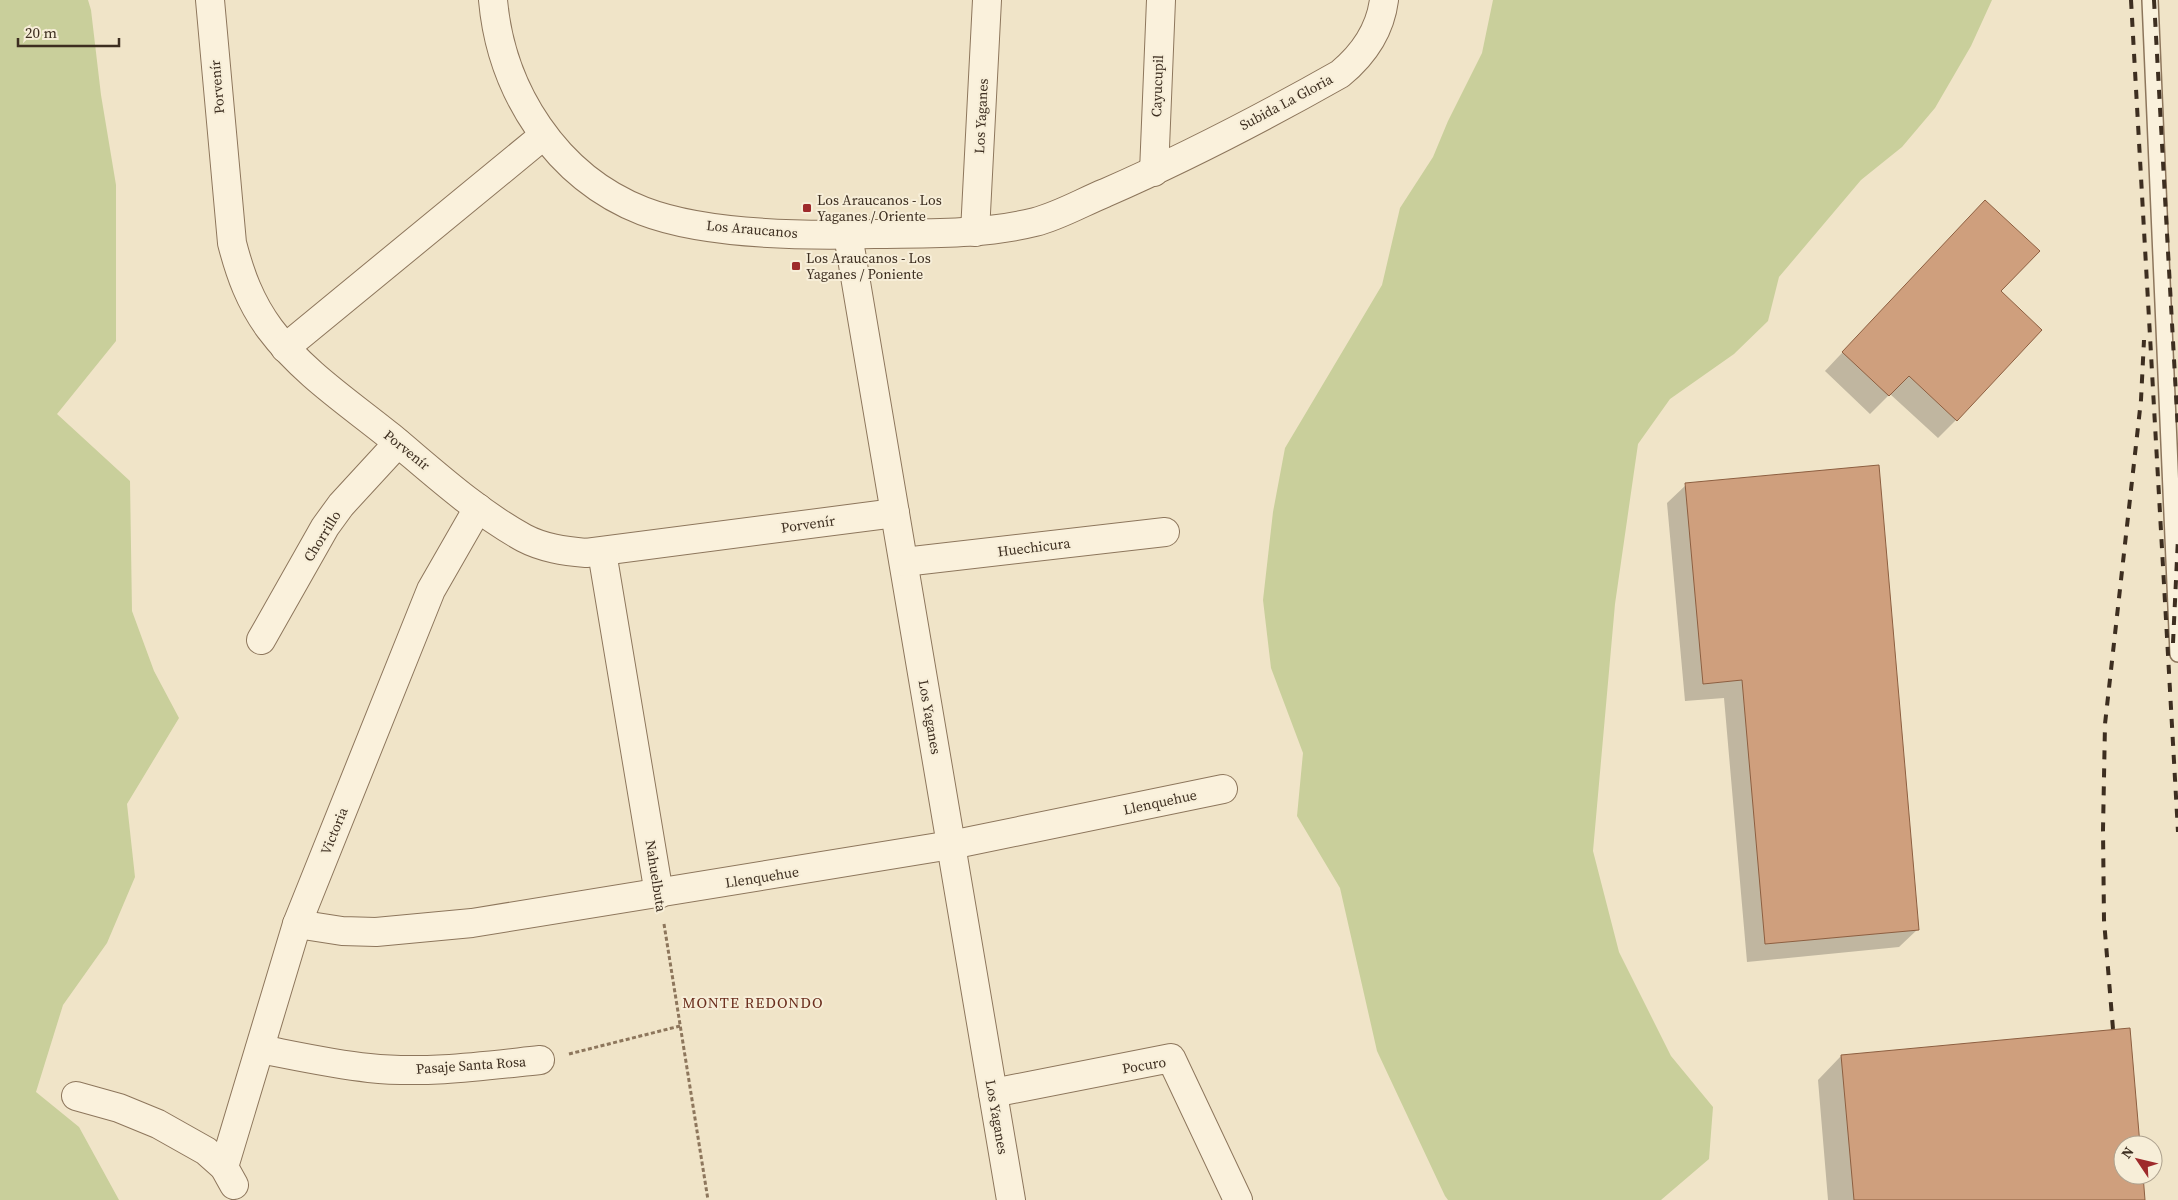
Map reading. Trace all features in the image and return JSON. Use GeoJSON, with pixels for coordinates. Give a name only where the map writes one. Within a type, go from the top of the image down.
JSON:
{"type":"FeatureCollection","features":[{"type":"Feature","properties":{"kind":"street","name":"Porvenír"},"geometry":{"type":"LineString","coordinates":[[210,0],[232,243],[241,277],[255,306],[285,348],[300,363],[478,508],[524,538],[537,544],[568,552],[602,552],[895,512]]}},
{"type":"Feature","properties":{"kind":"street","name":"Los Araucanos"},"geometry":{"type":"LineString","coordinates":[[493,0],[501,50],[527,111],[543,136],[584,178],[613,197],[644,212],[724,228],[848,235],[975,232],[1038,221],[1154,172]]}},
{"type":"Feature","properties":{"kind":"street","name":"Los Yaganes"},"geometry":{"type":"LineString","coordinates":[[975,232],[987,0]]}},
{"type":"Feature","properties":{"kind":"street","name":"Cayucupil"},"geometry":{"type":"LineString","coordinates":[[1154,172],[1161,0]]}},
{"type":"Feature","properties":{"kind":"street","name":"Subida La Gloria"},"geometry":{"type":"LineString","coordinates":[[1154,172],[1340,74],[1355,61],[1368,45],[1377,26],[1384,0]]}},
{"type":"Feature","properties":{"kind":"street"},"geometry":{"type":"LineString","coordinates":[[285,348],[543,136]]}},
{"type":"Feature","properties":{"kind":"street","name":"Los Yaganes"},"geometry":{"type":"LineString","coordinates":[[848,235],[1011,1200]]}},
{"type":"Feature","properties":{"kind":"street","name":"Chorrillo"},"geometry":{"type":"LineString","coordinates":[[261,640],[325,527],[341,505],[398,443]]}},
{"type":"Feature","properties":{"kind":"street","name":"Victoria"},"geometry":{"type":"LineString","coordinates":[[76,1096],[119,1108],[158,1124],[206,1151],[229,1176],[260,1049],[297,924],[431,590],[478,508]]}},
{"type":"Feature","properties":{"kind":"street","name":"Huechicura"},"geometry":{"type":"LineString","coordinates":[[904,562],[1165,532]]}},
{"type":"Feature","properties":{"kind":"street","name":"Nahuelbuta"},"geometry":{"type":"LineString","coordinates":[[602,552],[659,894]]}},
{"type":"Feature","properties":{"kind":"street","name":"Llenquehue"},"geometry":{"type":"LineString","coordinates":[[297,924],[342,931],[376,932],[472,923],[951,845],[1223,789]]}},
{"type":"Feature","properties":{"kind":"street","name":"Pasaje Santa Rosa"},"geometry":{"type":"LineString","coordinates":[[260,1049],[360,1067],[402,1070],[455,1069],[540,1060]]}},
{"type":"Feature","properties":{"kind":"street","name":"Pocuro"},"geometry":{"type":"LineString","coordinates":[[993,1093],[1171,1058],[1238,1200]]}},
{"type":"Feature","properties":{"kind":"lane"},"geometry":{"type":"LineString","coordinates":[[2150,0],[2178,654]]}},
{"type":"Feature","properties":{"kind":"path","name":"Nahuelbuta"},"geometry":{"type":"LineString","coordinates":[[659,894],[708,1200]]}},
{"type":"Feature","properties":{"kind":"path","name":"Pasaje Santa Rosa"},"geometry":{"type":"LineString","coordinates":[[540,1060],[680,1026]]}},
{"type":"Feature","properties":{"kind":"green space"},"geometry":{"type":"Polygon","coordinates":[[[0,0],[88,0],[91,10],[101,95],[116,185],[116,341],[57,414],[130,481],[132,611],[154,671],[179,718],[127,804],[135,877],[107,943],[63,1005],[36,1092],[79,1127],[119,1200],[0,1200],[0,0]]]}},
{"type":"Feature","properties":{"kind":"green space"},"geometry":{"type":"Polygon","coordinates":[[[1493,0],[1992,0],[1971,46],[1935,108],[1902,147],[1861,180],[1779,277],[1768,321],[1734,354],[1670,399],[1638,444],[1615,604],[1593,851],[1619,952],[1671,1056],[1713,1107],[1709,1159],[1661,1200],[1448,1200],[1445,1196],[1377,1051],[1340,888],[1297,816],[1303,753],[1271,668],[1263,600],[1273,512],[1285,448],[1382,285],[1400,208],[1433,157],[1448,121],[1482,53],[1493,0]]]}},
{"type":"Feature","properties":{"kind":"building"},"geometry":{"type":"Polygon","coordinates":[[[1985,200],[2040,251],[2001,291],[2042,330],[1957,421],[1909,376],[1889,396],[1842,352],[1985,200]]]}},
{"type":"Feature","properties":{"kind":"building"},"geometry":{"type":"Polygon","coordinates":[[[1879,465],[1919,930],[1765,944],[1742,680],[1703,684],[1685,483],[1879,465]]]}},
{"type":"Feature","properties":{"kind":"building"},"geometry":{"type":"Polygon","coordinates":[[[2130,1028],[2139,1135],[2113,1135],[2113,1185],[2144,1185],[2145,1200],[1854,1200],[1841,1055],[2130,1028]]]}},
{"type":"Feature","properties":{"kind":"railway"},"geometry":{"type":"LineString","coordinates":[[2131,0],[2178,832]]}},
{"type":"Feature","properties":{"kind":"railway"},"geometry":{"type":"LineString","coordinates":[[2154,0],[2178,431]]}},
{"type":"Feature","properties":{"kind":"railway"},"geometry":{"type":"LineString","coordinates":[[2113,1029],[2104,920],[2105,724],[2141,400],[2144,340]]}},
{"type":"Feature","properties":{"kind":"railway"},"geometry":{"type":"LineString","coordinates":[[2173,643],[2178,538]]}},
{"type":"Feature","properties":{"kind":"place","name":"Los Araucanos - Los Yaganes / Oriente"},"geometry":{"type":"Point","coordinates":[807,208]}},
{"type":"Feature","properties":{"kind":"place","name":"Los Araucanos - Los Yaganes / Poniente"},"geometry":{"type":"Point","coordinates":[796,266]}},
{"type":"Feature","properties":{"kind":"district","name":"MONTE REDONDO"},"geometry":{"type":"Point","coordinates":[753,1003]}}]}
